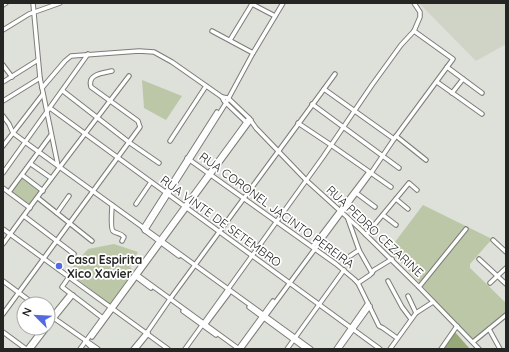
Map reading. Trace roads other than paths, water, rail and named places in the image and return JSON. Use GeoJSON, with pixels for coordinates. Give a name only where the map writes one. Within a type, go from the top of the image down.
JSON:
{"type":"FeatureCollection","features":[{"type":"Feature","properties":{"kind":"street"},"geometry":{"type":"LineString","coordinates":[[32,3],[40,78],[46,113],[59,166]]}},
{"type":"Feature","properties":{"kind":"street"},"geometry":{"type":"LineString","coordinates":[[3,30],[34,13],[60,3]]}},
{"type":"Feature","properties":{"kind":"street"},"geometry":{"type":"LineString","coordinates":[[144,229],[226,101],[284,3]]}},
{"type":"Feature","properties":{"kind":"street"},"geometry":{"type":"LineString","coordinates":[[185,349],[229,290],[401,45],[414,31],[420,17],[420,12],[414,3]]}},
{"type":"Feature","properties":{"kind":"street"},"geometry":{"type":"LineString","coordinates":[[230,40],[252,4],[275,16]]}},
{"type":"Feature","properties":{"kind":"street"},"geometry":{"type":"LineString","coordinates":[[212,31],[254,53]]}},
{"type":"Feature","properties":{"kind":"street"},"geometry":{"type":"LineString","coordinates":[[136,275],[238,349],[264,316],[453,59],[414,31]]}},
{"type":"Feature","properties":{"kind":"street"},"geometry":{"type":"LineString","coordinates":[[42,88],[68,58],[88,54],[139,51],[154,52],[172,62],[222,96],[226,101]]}},
{"type":"Feature","properties":{"kind":"street"},"geometry":{"type":"LineString","coordinates":[[3,173],[88,54]]}},
{"type":"Feature","properties":{"kind":"street"},"geometry":{"type":"LineString","coordinates":[[3,82],[38,60]]}},
{"type":"Feature","properties":{"kind":"street"},"geometry":{"type":"LineString","coordinates":[[3,65],[12,76]]}},
{"type":"Feature","properties":{"kind":"street"},"geometry":{"type":"LineString","coordinates":[[447,67],[482,93]]}},
{"type":"Feature","properties":{"kind":"street"},"geometry":{"type":"LineString","coordinates":[[3,314],[69,223],[139,131],[140,124],[138,121],[91,87],[90,84],[92,79],[96,75],[112,71]]}},
{"type":"Feature","properties":{"kind":"street"},"geometry":{"type":"LineString","coordinates":[[136,349],[219,232],[335,74]]}},
{"type":"Feature","properties":{"kind":"street"},"geometry":{"type":"LineString","coordinates":[[3,244],[38,198],[59,166],[129,76]]}},
{"type":"Feature","properties":{"kind":"street"},"geometry":{"type":"LineString","coordinates":[[3,101],[40,78]]}},
{"type":"Feature","properties":{"kind":"street"},"geometry":{"type":"LineString","coordinates":[[452,93],[463,79]]}},
{"type":"Feature","properties":{"kind":"street"},"geometry":{"type":"LineString","coordinates":[[437,82],[482,114]]}},
{"type":"Feature","properties":{"kind":"street"},"geometry":{"type":"LineString","coordinates":[[170,142],[206,86]]}},
{"type":"Feature","properties":{"kind":"street"},"geometry":{"type":"LineString","coordinates":[[324,89],[426,160]]}},
{"type":"Feature","properties":{"kind":"street"},"geometry":{"type":"LineString","coordinates":[[63,91],[159,163]]}},
{"type":"Feature","properties":{"kind":"street"},"geometry":{"type":"LineString","coordinates":[[3,146],[43,94]]}},
{"type":"Feature","properties":{"kind":"street","name":"RUA PEDRO CEZARINE"},"geometry":{"type":"LineString","coordinates":[[226,101],[256,128],[306,180],[392,259],[480,349]]}},
{"type":"Feature","properties":{"kind":"street"},"geometry":{"type":"LineString","coordinates":[[312,104],[399,168]]}},
{"type":"Feature","properties":{"kind":"street","name":"RUA VINTE DE SETEMBRO"},"geometry":{"type":"LineString","coordinates":[[50,108],[380,349]]}},
{"type":"Feature","properties":{"kind":"street"},"geometry":{"type":"LineString","coordinates":[[4,117],[13,132],[25,142],[308,349]]}},
{"type":"Feature","properties":{"kind":"street"},"geometry":{"type":"LineString","coordinates":[[3,123],[4,117]]}},
{"type":"Feature","properties":{"kind":"street"},"geometry":{"type":"LineString","coordinates":[[82,349],[248,121]]}},
{"type":"Feature","properties":{"kind":"street"},"geometry":{"type":"LineString","coordinates":[[298,123],[391,187]]}},
{"type":"Feature","properties":{"kind":"street"},"geometry":{"type":"LineString","coordinates":[[9,192],[51,135]]}},
{"type":"Feature","properties":{"kind":"street","name":"RUA CORONEL JACINTO PEREIRA"},"geometry":{"type":"LineString","coordinates":[[189,159],[344,270],[358,283],[379,326],[397,338]]}},
{"type":"Feature","properties":{"kind":"street"},"geometry":{"type":"LineString","coordinates":[[30,164],[51,178]]}},
{"type":"Feature","properties":{"kind":"street"},"geometry":{"type":"LineString","coordinates":[[22,175],[43,191]]}},
{"type":"Feature","properties":{"kind":"street"},"geometry":{"type":"LineString","coordinates":[[136,204],[151,182]]}},
{"type":"Feature","properties":{"kind":"street"},"geometry":{"type":"LineString","coordinates":[[366,235],[409,183],[417,190]]}},
{"type":"Feature","properties":{"kind":"street"},"geometry":{"type":"LineString","coordinates":[[3,188],[30,208]]}},
{"type":"Feature","properties":{"kind":"street"},"geometry":{"type":"LineString","coordinates":[[355,192],[375,207]]}},
{"type":"Feature","properties":{"kind":"street"},"geometry":{"type":"LineString","coordinates":[[57,213],[69,196]]}},
{"type":"Feature","properties":{"kind":"street"},"geometry":{"type":"LineString","coordinates":[[38,198],[92,241]]}},
{"type":"Feature","properties":{"kind":"street"},"geometry":{"type":"LineString","coordinates":[[396,199],[408,209]]}},
{"type":"Feature","properties":{"kind":"street"},"geometry":{"type":"LineString","coordinates":[[112,205],[112,228],[114,232],[124,236],[122,241]]}},
{"type":"Feature","properties":{"kind":"street"},"geometry":{"type":"LineString","coordinates":[[383,215],[396,224]]}},
{"type":"Feature","properties":{"kind":"street"},"geometry":{"type":"LineString","coordinates":[[24,216],[74,254]]}},
{"type":"Feature","properties":{"kind":"street"},"geometry":{"type":"LineString","coordinates":[[348,218],[359,250],[372,273]]}},
{"type":"Feature","properties":{"kind":"street"},"geometry":{"type":"LineString","coordinates":[[3,229],[168,349]]}},
{"type":"Feature","properties":{"kind":"street"},"geometry":{"type":"LineString","coordinates":[[420,287],[466,229]]}},
{"type":"Feature","properties":{"kind":"street"},"geometry":{"type":"LineString","coordinates":[[493,240],[506,252]]}},
{"type":"Feature","properties":{"kind":"street"},"geometry":{"type":"LineString","coordinates":[[350,256],[359,250]]}},
{"type":"Feature","properties":{"kind":"street"},"geometry":{"type":"LineString","coordinates":[[358,283],[374,270],[392,259]]}},
{"type":"Feature","properties":{"kind":"street"},"geometry":{"type":"LineString","coordinates":[[479,259],[506,284]]}},
{"type":"Feature","properties":{"kind":"street"},"geometry":{"type":"LineString","coordinates":[[490,283],[506,268]]}},
{"type":"Feature","properties":{"kind":"street"},"geometry":{"type":"LineString","coordinates":[[288,349],[344,270]]}},
{"type":"Feature","properties":{"kind":"street"},"geometry":{"type":"LineString","coordinates":[[69,277],[62,287],[104,319]]}},
{"type":"Feature","properties":{"kind":"street"},"geometry":{"type":"LineString","coordinates":[[3,281],[23,296]]}},
{"type":"Feature","properties":{"kind":"street"},"geometry":{"type":"LineString","coordinates":[[388,281],[402,307],[411,319]]}},
{"type":"Feature","properties":{"kind":"street"},"geometry":{"type":"LineString","coordinates":[[56,312],[72,294]]}},
{"type":"Feature","properties":{"kind":"street"},"geometry":{"type":"LineString","coordinates":[[408,296],[416,313]]}},
{"type":"Feature","properties":{"kind":"street"},"geometry":{"type":"LineString","coordinates":[[390,349],[416,313],[433,302]]}},
{"type":"Feature","properties":{"kind":"street"},"geometry":{"type":"LineString","coordinates":[[339,349],[369,305]]}},
{"type":"Feature","properties":{"kind":"street"},"geometry":{"type":"LineString","coordinates":[[473,342],[506,315]]}},
{"type":"Feature","properties":{"kind":"street"},"geometry":{"type":"LineString","coordinates":[[56,321],[98,349]]}},
{"type":"Feature","properties":{"kind":"street"},"geometry":{"type":"LineString","coordinates":[[441,349],[458,326]]}},
{"type":"Feature","properties":{"kind":"street"},"geometry":{"type":"LineString","coordinates":[[336,349],[352,329]]}},
{"type":"Feature","properties":{"kind":"street"},"geometry":{"type":"LineString","coordinates":[[489,329],[500,349]]}},
{"type":"Feature","properties":{"kind":"street"},"geometry":{"type":"LineString","coordinates":[[3,333],[22,349]]}},
{"type":"Feature","properties":{"kind":"street"},"geometry":{"type":"LineString","coordinates":[[133,349],[147,333]]}},
{"type":"Feature","properties":{"kind":"street"},"geometry":{"type":"LineString","coordinates":[[8,337],[27,349],[39,336]]}},
{"type":"Feature","properties":{"kind":"street"},"geometry":{"type":"LineString","coordinates":[[31,349],[35,341]]}},
{"type":"Feature","properties":{"kind":"street"},"geometry":{"type":"LineString","coordinates":[[86,342],[93,349]]}},
{"type":"Feature","properties":{"kind":"place","name":"Casa Espirita Xico Xavier"},"geometry":{"type":"Point","coordinates":[59,266]}}]}
